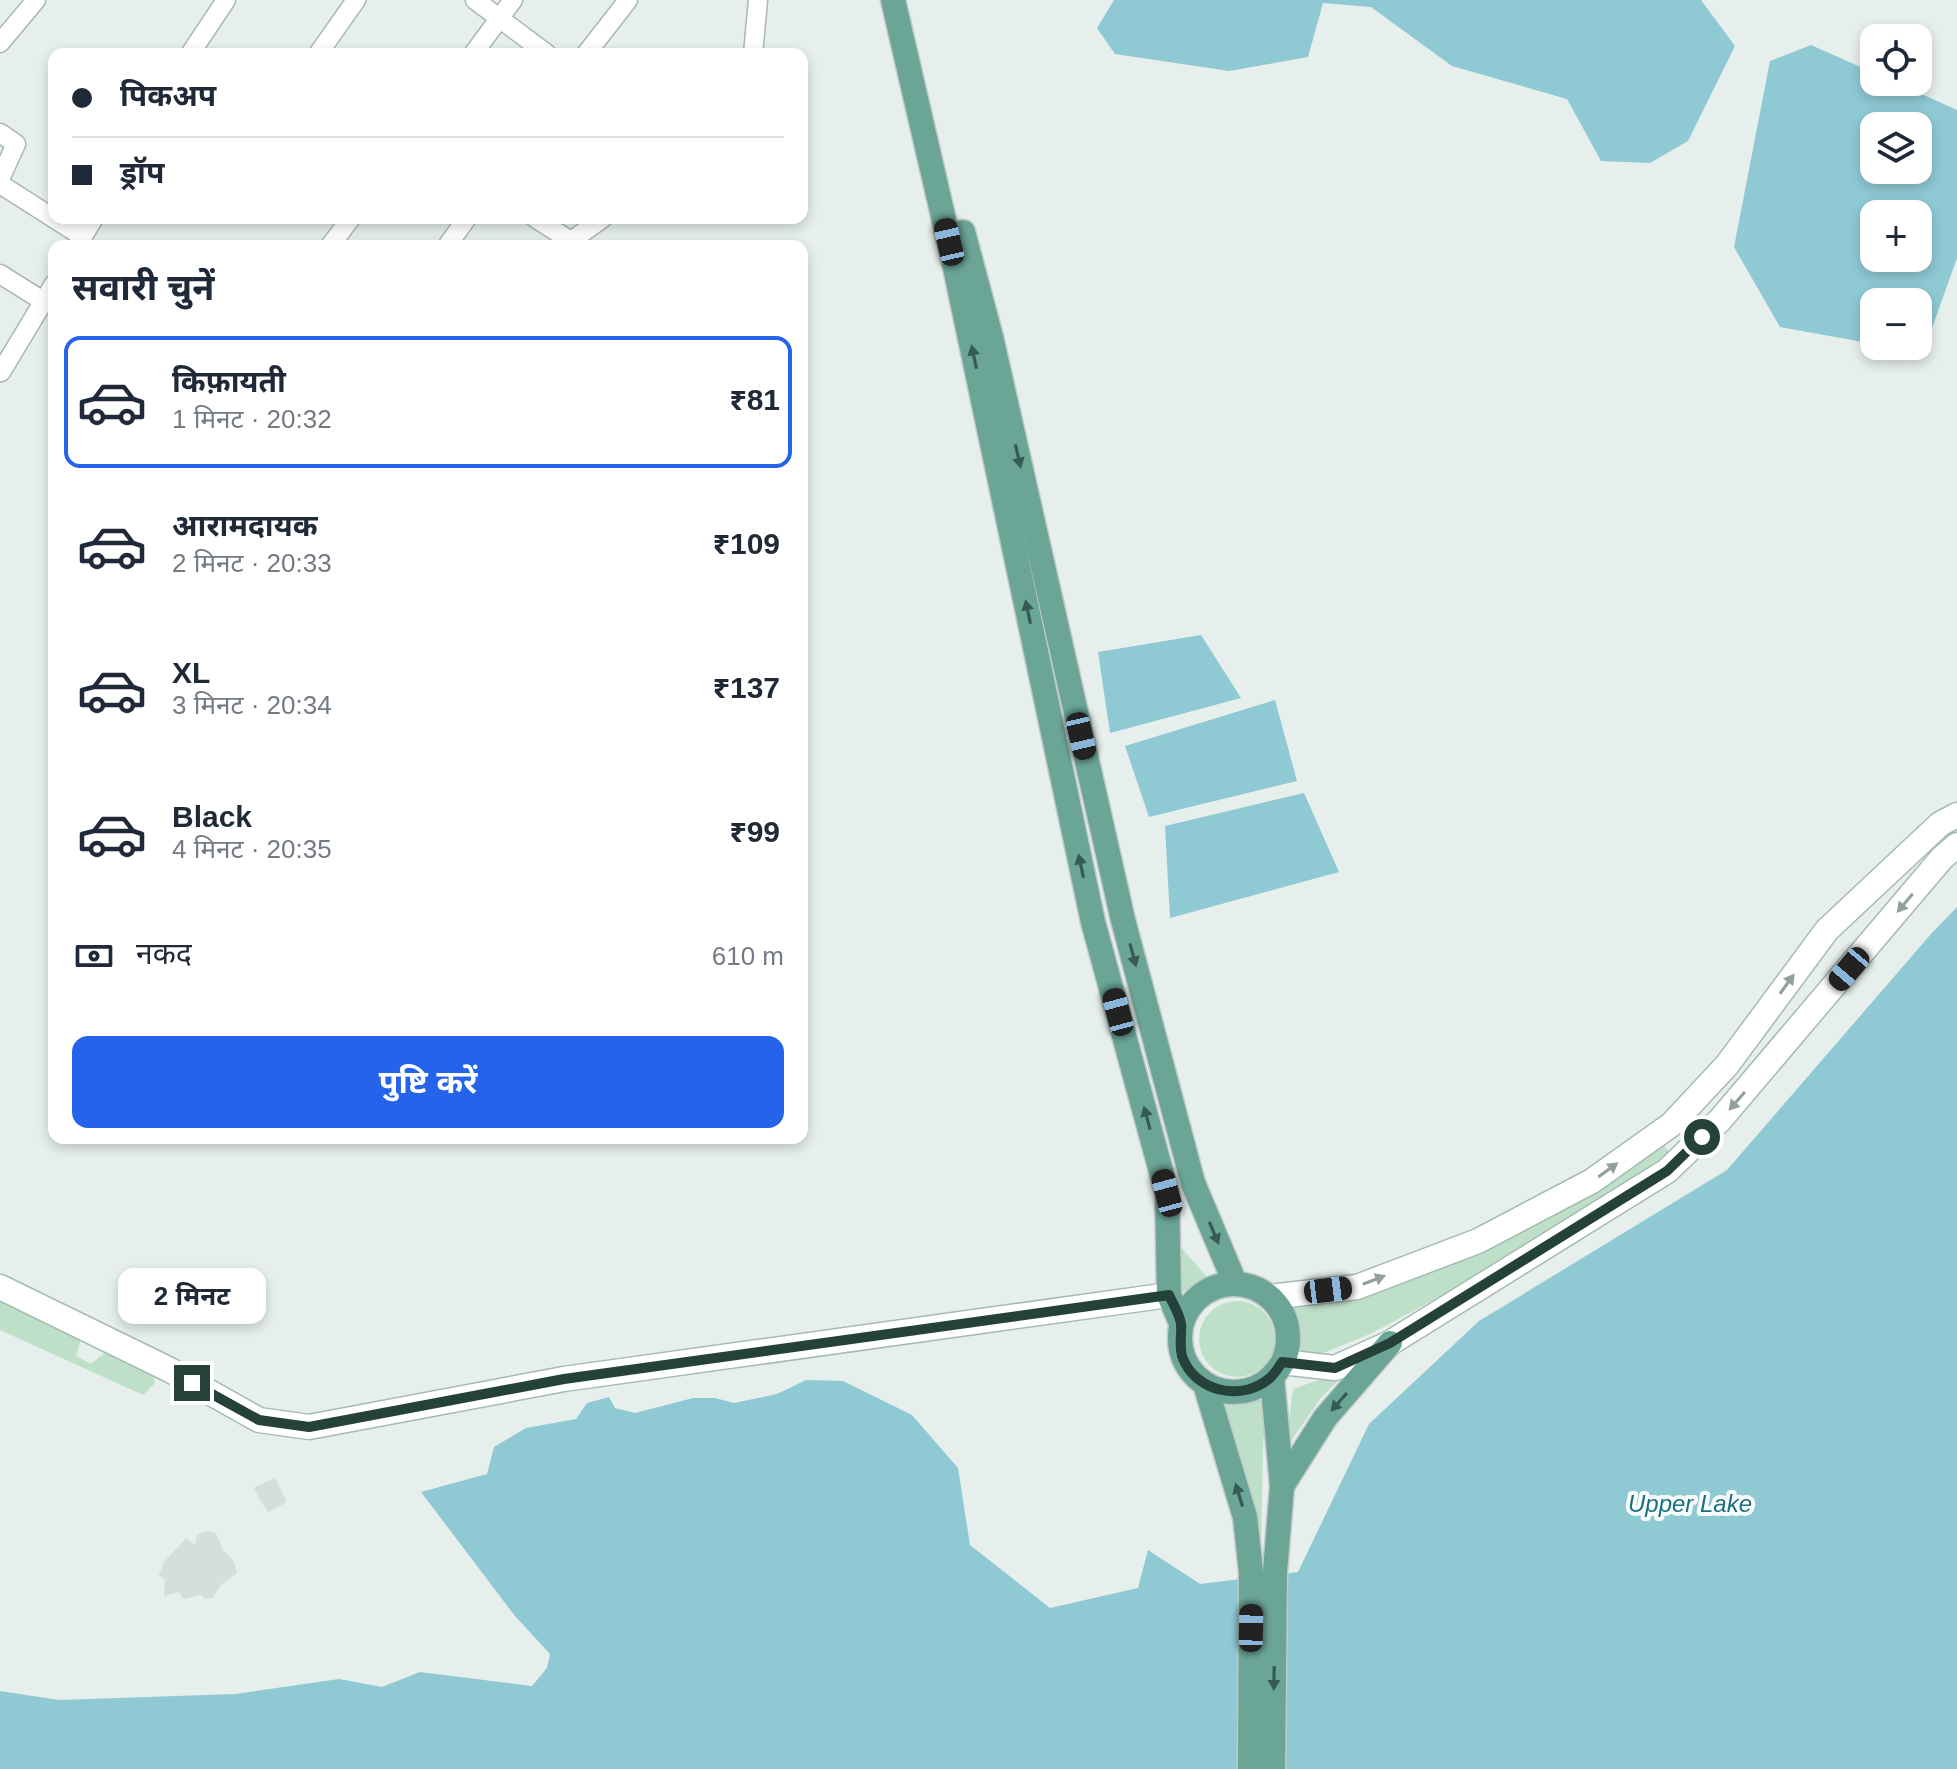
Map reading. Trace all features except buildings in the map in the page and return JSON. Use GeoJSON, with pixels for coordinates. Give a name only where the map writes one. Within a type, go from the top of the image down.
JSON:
{"type":"FeatureCollection","features":[{"type":"Feature","properties":{"kind":"main road"},"geometry":{"type":"LineString","coordinates":[[893,0],[960,288],[1093,922],[1167,1193],[1169,1295],[1181,1323]]}},
{"type":"Feature","properties":{"kind":"main road"},"geometry":{"type":"LineString","coordinates":[[907,0],[921,77],[991,337],[1123,920],[1193,1183],[1235,1283]]}},
{"type":"Feature","properties":{"kind":"main road"},"geometry":{"type":"LineString","coordinates":[[1269,1297],[1357,1287],[1478,1241],[1592,1181],[1672,1124],[1727,1065],[1827,930],[1940,824],[1957,815]]}},
{"type":"Feature","properties":{"kind":"main road"},"geometry":{"type":"LineString","coordinates":[[1277,1369],[1335,1368],[1390,1343],[1667,1171],[1720,1120],[1942,858],[1957,845]]}},
{"type":"Feature","properties":{"kind":"main road"},"geometry":{"type":"LineString","coordinates":[[1235,1283],[1253,1287],[1269,1297],[1281,1310],[1287,1327],[1288,1345],[1277,1369],[1257,1387],[1240,1392],[1222,1391],[1205,1384],[1192,1373],[1183,1358],[1179,1340],[1181,1323],[1189,1307],[1202,1294],[1217,1286],[1235,1283]]}},
{"type":"Feature","properties":{"kind":"main road"},"geometry":{"type":"LineString","coordinates":[[0,1287],[170,1370],[259,1420],[309,1427],[609,1372],[1169,1295]]}},
{"type":"Feature","properties":{"kind":"main road"},"geometry":{"type":"LineString","coordinates":[[1282,1486],[1325,1418],[1390,1343]]}},
{"type":"Feature","properties":{"kind":"main road"},"geometry":{"type":"LineString","coordinates":[[1250,1769],[1263,1572],[1282,1486],[1277,1369]]}},
{"type":"Feature","properties":{"kind":"main road"},"geometry":{"type":"LineString","coordinates":[[1205,1384],[1263,1572],[1273,1769]]}},
{"type":"Feature","properties":{"kind":"street"},"geometry":{"type":"LineString","coordinates":[[0,43],[36,0]]}},
{"type":"Feature","properties":{"kind":"street"},"geometry":{"type":"LineString","coordinates":[[194,48],[226,0]]}},
{"type":"Feature","properties":{"kind":"street"},"geometry":{"type":"LineString","coordinates":[[322,48],[356,0]]}},
{"type":"Feature","properties":{"kind":"street"},"geometry":{"type":"LineString","coordinates":[[475,0],[539,48]]}},
{"type":"Feature","properties":{"kind":"street"},"geometry":{"type":"LineString","coordinates":[[478,48],[513,0]]}},
{"type":"Feature","properties":{"kind":"street"},"geometry":{"type":"LineString","coordinates":[[591,48],[628,0]]}},
{"type":"Feature","properties":{"kind":"street"},"geometry":{"type":"LineString","coordinates":[[754,48],[758,0]]}},
{"type":"Feature","properties":{"kind":"street"},"geometry":{"type":"LineString","coordinates":[[0,133],[16,144],[0,182],[48,218]]}},
{"type":"Feature","properties":{"kind":"street"},"geometry":{"type":"LineString","coordinates":[[56,224],[77,240]]}},
{"type":"Feature","properties":{"kind":"street"},"geometry":{"type":"LineString","coordinates":[[542,224],[562,240]]}},
{"type":"Feature","properties":{"kind":"street"},"geometry":{"type":"LineString","coordinates":[[570,240],[594,224]]}},
{"type":"Feature","properties":{"kind":"street"},"geometry":{"type":"LineString","coordinates":[[0,274],[43,301]]}},
{"type":"Feature","properties":{"kind":"street"},"geometry":{"type":"LineString","coordinates":[[1,372],[48,293]]}},
{"type":"Feature","properties":{"kind":"shaded area"},"geometry":{"type":"Polygon","coordinates":[[[275,1478],[287,1502],[268,1512],[253,1488],[275,1478]]]}},
{"type":"Feature","properties":{"kind":"shaded area"},"geometry":{"type":"Polygon","coordinates":[[[206,1531],[216,1533],[223,1550],[234,1561],[237,1573],[221,1585],[213,1598],[205,1599],[201,1595],[184,1599],[179,1592],[164,1596],[165,1580],[158,1574],[163,1563],[186,1538],[195,1545],[197,1535],[206,1531]]]}},
{"type":"Feature","properties":{"kind":"green space"},"geometry":{"type":"Polygon","coordinates":[[[1661,1142],[1670,1153],[1469,1281],[1370,1334],[1296,1364],[1294,1308],[1368,1297],[1487,1250],[1661,1142]]]}},
{"type":"Feature","properties":{"kind":"green space"},"geometry":{"type":"Polygon","coordinates":[[[1177,1243],[1209,1279],[1195,1290],[1178,1292],[1177,1243]]]}},
{"type":"Feature","properties":{"kind":"green space"},"geometry":{"type":"Polygon","coordinates":[[[0,1295],[83,1332],[76,1356],[91,1364],[113,1346],[151,1368],[155,1383],[143,1395],[0,1330],[0,1295]]]}},
{"type":"Feature","properties":{"kind":"green space"},"geometry":{"type":"Polygon","coordinates":[[[1237,1301],[1251,1304],[1264,1312],[1272,1325],[1275,1339],[1272,1353],[1264,1366],[1251,1374],[1237,1377],[1223,1374],[1210,1366],[1202,1353],[1199,1339],[1202,1325],[1210,1312],[1223,1304],[1237,1301]]]}},
{"type":"Feature","properties":{"kind":"green space"},"geometry":{"type":"Polygon","coordinates":[[[1349,1369],[1321,1398],[1288,1445],[1293,1389],[1349,1369]]]}},
{"type":"Feature","properties":{"kind":"green space"},"geometry":{"type":"Polygon","coordinates":[[[1267,1397],[1261,1555],[1221,1403],[1235,1404],[1267,1397]]]}},
{"type":"Feature","properties":{"kind":"water"},"geometry":{"type":"Polygon","coordinates":[[[1114,0],[1701,0],[1735,46],[1688,141],[1650,163],[1601,161],[1567,99],[1452,66],[1371,7],[1323,3],[1308,57],[1229,71],[1115,54],[1097,28],[1114,0]]]}},
{"type":"Feature","properties":{"kind":"water"},"geometry":{"type":"Polygon","coordinates":[[[1811,45],[1860,67],[1860,96],[1926,96],[1957,110],[1957,258],[1932,328],[1932,288],[1860,288],[1860,341],[1780,327],[1734,247],[1770,61],[1811,45]]]}},
{"type":"Feature","properties":{"kind":"water"},"geometry":{"type":"Polygon","coordinates":[[[1201,635],[1241,698],[1110,733],[1098,652],[1201,635]]]}},
{"type":"Feature","properties":{"kind":"water"},"geometry":{"type":"Polygon","coordinates":[[[1275,700],[1297,781],[1149,817],[1125,746],[1275,700]]]}},
{"type":"Feature","properties":{"kind":"water"},"geometry":{"type":"Polygon","coordinates":[[[1304,793],[1339,872],[1170,918],[1165,826],[1304,793]]]}},
{"type":"Feature","properties":{"kind":"water","name":"Upper Lake"},"geometry":{"type":"Polygon","coordinates":[[[1957,907],[1957,1769],[0,1769],[0,1691],[59,1700],[235,1694],[339,1679],[382,1687],[420,1672],[532,1686],[547,1668],[550,1654],[515,1616],[421,1492],[487,1474],[494,1447],[526,1428],[576,1419],[587,1403],[609,1397],[615,1408],[635,1413],[693,1398],[715,1398],[734,1403],[777,1394],[806,1380],[843,1381],[912,1415],[958,1468],[970,1545],[1050,1608],[1138,1588],[1148,1550],[1200,1584],[1298,1572],[1369,1424],[1479,1321],[1727,1170],[1957,907]]]}},
{"type":"Feature","properties":{"kind":"route"},"geometry":{"type":"LineString","coordinates":[[192,1383],[259,1420],[309,1427],[564,1379],[1169,1295],[1181,1323],[1179,1340],[1183,1358],[1192,1373],[1205,1384],[1222,1391],[1240,1392],[1257,1387],[1272,1377],[1282,1362],[1335,1368],[1390,1343],[1667,1171],[1702,1137]]}}]}
